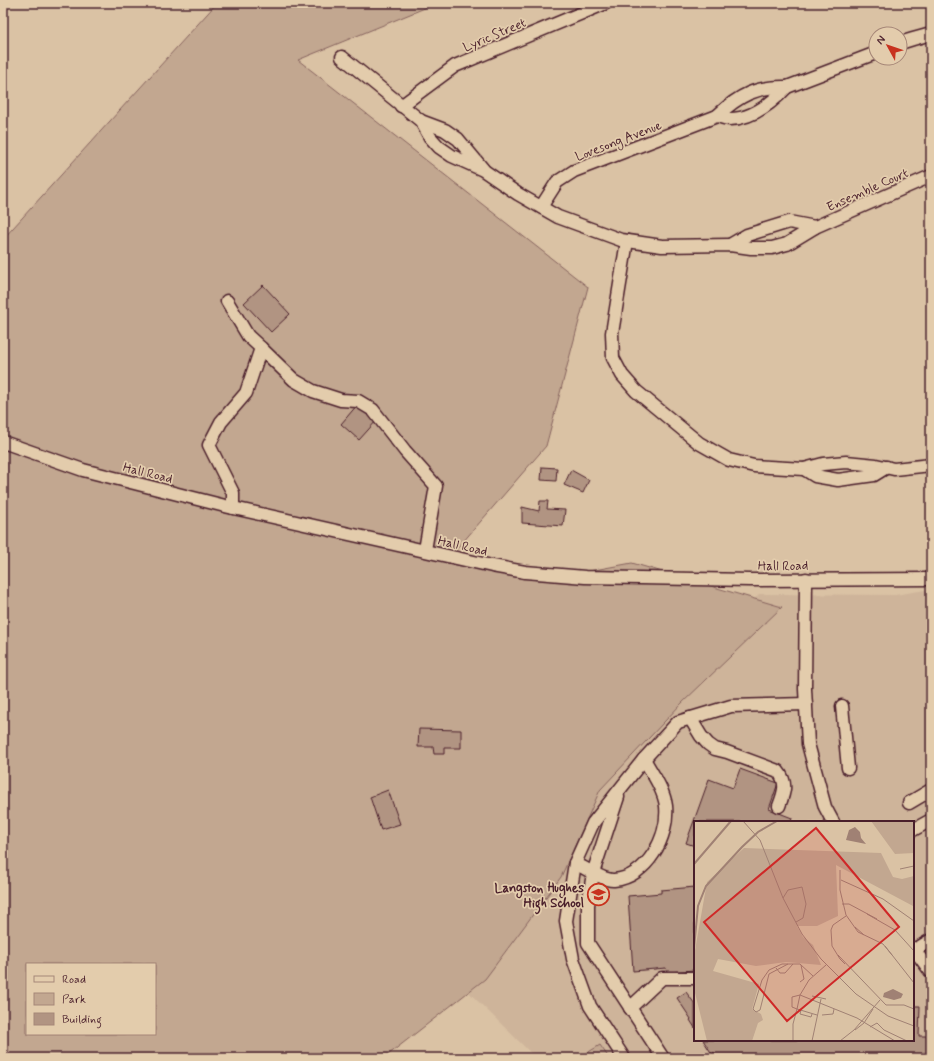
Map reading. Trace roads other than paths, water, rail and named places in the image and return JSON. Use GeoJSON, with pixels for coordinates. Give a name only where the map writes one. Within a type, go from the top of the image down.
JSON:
{"type":"FeatureCollection","features":[{"type":"Feature","properties":{"kind":"street","name":"Lyric Street"},"geometry":{"type":"LineString","coordinates":[[401,106],[455,66],[606,3]]}},
{"type":"Feature","properties":{"kind":"street"},"geometry":{"type":"LineString","coordinates":[[908,41],[931,34]]}},
{"type":"Feature","properties":{"kind":"street","name":"Lovesong Avenue"},"geometry":{"type":"LineString","coordinates":[[541,208],[557,182],[574,171],[718,116],[730,104],[742,96],[760,88],[773,86],[787,87],[868,56]]}},
{"type":"Feature","properties":{"kind":"street","name":"Ensemble Court"},"geometry":{"type":"LineString","coordinates":[[342,57],[420,121],[445,130],[458,139],[483,170]]}},
{"type":"Feature","properties":{"kind":"street","name":"Lovesong Avenue"},"geometry":{"type":"LineString","coordinates":[[718,116],[730,119],[744,117],[775,100],[787,87]]}},
{"type":"Feature","properties":{"kind":"street","name":"Ensemble Court"},"geometry":{"type":"LineString","coordinates":[[420,121],[430,137],[439,147],[452,156],[483,170],[518,194],[558,217],[621,240],[662,246],[730,245],[751,248],[772,248],[787,244],[815,227],[931,176]]}},
{"type":"Feature","properties":{"kind":"street","name":"Ensemble Court"},"geometry":{"type":"LineString","coordinates":[[730,245],[747,235],[789,222],[815,227]]}},
{"type":"Feature","properties":{"kind":"street"},"geometry":{"type":"LineString","coordinates":[[627,241],[612,333],[613,358],[622,375],[636,391],[699,444],[729,460],[754,466],[804,469],[823,464],[846,462],[876,464],[891,468]]}},
{"type":"Feature","properties":{"kind":"street"},"geometry":{"type":"LineString","coordinates":[[227,301],[248,336],[294,380],[314,391],[341,400],[358,401],[373,410],[405,451],[436,486],[425,550]]}},
{"type":"Feature","properties":{"kind":"street"},"geometry":{"type":"LineString","coordinates":[[233,508],[233,493],[209,445],[221,422],[246,393],[261,348]]}},
{"type":"Feature","properties":{"kind":"street","name":"Hall Road"},"geometry":{"type":"LineString","coordinates":[[3,442],[83,470],[233,508],[525,572],[584,577],[806,579],[931,578]]}},
{"type":"Feature","properties":{"kind":"street"},"geometry":{"type":"LineString","coordinates":[[804,469],[815,476],[838,480],[874,475],[891,468],[931,465]]}},
{"type":"Feature","properties":{"kind":"street"},"geometry":{"type":"LineString","coordinates":[[806,579],[806,704],[808,744],[825,807],[832,821]]}},
{"type":"Feature","properties":{"kind":"street"},"geometry":{"type":"LineString","coordinates":[[624,1058],[590,1006],[572,959],[566,920],[575,864],[593,823],[644,759],[678,722],[731,706],[806,704]]}},
{"type":"Feature","properties":{"kind":"street"},"geometry":{"type":"LineString","coordinates":[[842,706],[848,768]]}},
{"type":"Feature","properties":{"kind":"street"},"geometry":{"type":"LineString","coordinates":[[690,718],[701,736],[715,749],[728,752],[778,771],[783,776],[785,784],[784,793],[779,806]]}},
{"type":"Feature","properties":{"kind":"street"},"geometry":{"type":"LineString","coordinates":[[575,864],[604,878],[614,880],[634,874],[648,863],[658,845],[665,826],[666,806],[657,780],[644,759]]}},
{"type":"Feature","properties":{"kind":"street"},"geometry":{"type":"LineString","coordinates":[[621,788],[593,873],[588,905],[588,943],[663,1058]]}},
{"type":"Feature","properties":{"kind":"street"},"geometry":{"type":"LineString","coordinates":[[909,804],[931,790]]}},
{"type":"Feature","properties":{"kind":"street"},"geometry":{"type":"LineString","coordinates":[[914,829],[931,820]]}},
{"type":"Feature","properties":{"kind":"street"},"geometry":{"type":"LineString","coordinates":[[567,915],[588,914]]}},
{"type":"Feature","properties":{"kind":"street"},"geometry":{"type":"LineString","coordinates":[[931,940],[914,950],[931,972]]}},
{"type":"Feature","properties":{"kind":"street"},"geometry":{"type":"LineString","coordinates":[[630,1008],[662,978],[694,978]]}},
{"type":"Feature","properties":{"kind":"place","name":"Langston Hughes High School"},"geometry":{"type":"Point","coordinates":[599,894]}}]}
